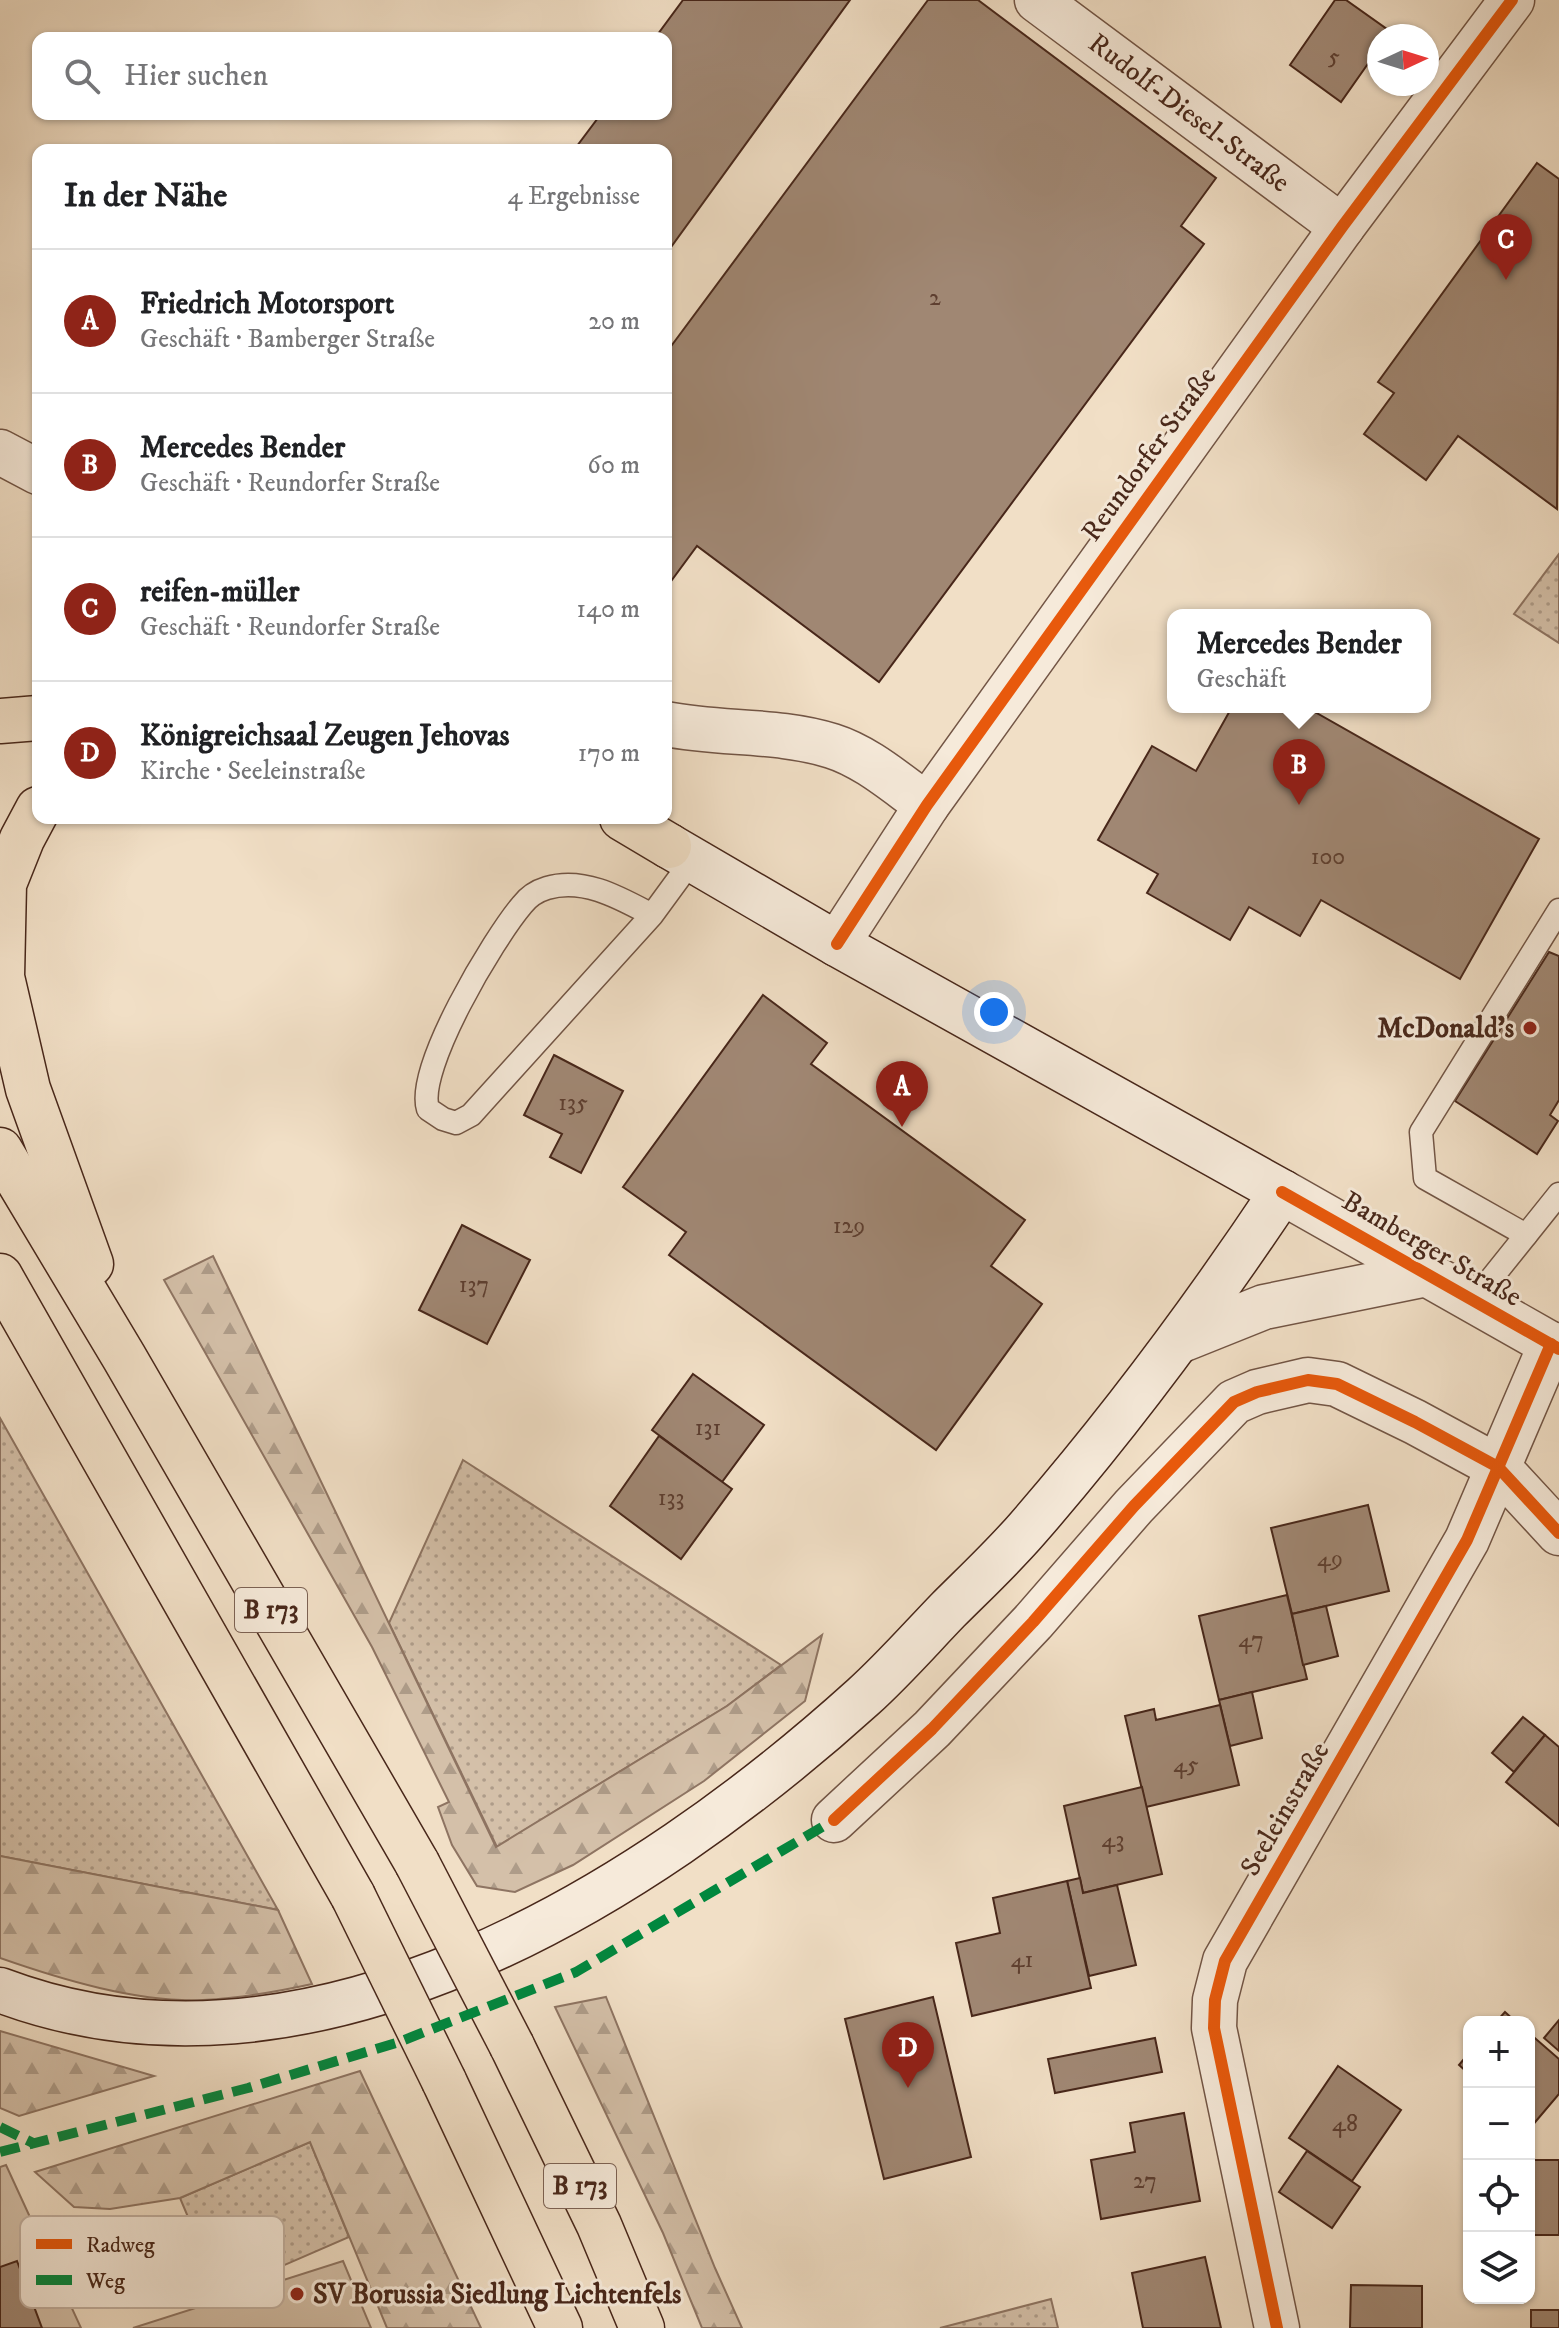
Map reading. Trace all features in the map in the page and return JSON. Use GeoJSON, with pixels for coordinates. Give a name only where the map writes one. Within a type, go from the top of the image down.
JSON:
{"type":"FeatureCollection","features":[{"type":"Feature","properties":{"kind":"highway"},"geometry":{"type":"LineString","coordinates":[[0,721],[32,718]]}},
{"type":"Feature","properties":{"kind":"highway"},"geometry":{"type":"LineString","coordinates":[[32,820],[4,884],[2,977],[28,1089],[124,1357]]}},
{"type":"Feature","properties":{"kind":"highway"},"geometry":{"type":"LineString","coordinates":[[632,824],[681,852]]}},
{"type":"Feature","properties":{"kind":"highway","name":"B 173"},"geometry":{"type":"LineString","coordinates":[[0,1150],[124,1357],[417,1863],[512,2046],[599,2225],[642,2328]]}},
{"type":"Feature","properties":{"kind":"highway","name":"B 173"},"geometry":{"type":"LineString","coordinates":[[0,1276],[353,1896],[560,2328]]}},
{"type":"Feature","properties":{"kind":"highway"},"geometry":{"type":"LineString","coordinates":[[0,1315],[46,1353]]}},
{"type":"Feature","properties":{"kind":"street","name":"Rudolf-Diesel-Straße"},"geometry":{"type":"LineString","coordinates":[[1037,0],[1342,227]]}},
{"type":"Feature","properties":{"kind":"street","name":"Reundorfer Straße"},"geometry":{"type":"LineString","coordinates":[[837,944],[927,805],[1342,227],[1512,0]]}},
{"type":"Feature","properties":{"kind":"street"},"geometry":{"type":"LineString","coordinates":[[0,452],[32,469]]}},
{"type":"Feature","properties":{"kind":"street"},"geometry":{"type":"LineString","coordinates":[[672,725],[699,731],[783,734],[834,746],[870,764],[927,805]]}},
{"type":"Feature","properties":{"kind":"street","name":"Bamberger Straße"},"geometry":{"type":"LineString","coordinates":[[681,852],[837,944],[1555,1346]]}},
{"type":"Feature","properties":{"kind":"street"},"geometry":{"type":"LineString","coordinates":[[0,1990],[26,2000],[109,2019],[200,2024],[301,2012],[426,1978],[542,1928],[675,1846],[772,1774],[865,1695],[1026,1530],[1179,1341],[1282,1192]]}},
{"type":"Feature","properties":{"kind":"street"},"geometry":{"type":"LineString","coordinates":[[1179,1341],[1264,1307],[1427,1274]]}},
{"type":"Feature","properties":{"kind":"street","name":"Seeleinstraße"},"geometry":{"type":"LineString","coordinates":[[1277,2328],[1214,2028],[1215,2000],[1225,1961],[1467,1540],[1555,1346]]}},
{"type":"Feature","properties":{"kind":"street"},"geometry":{"type":"LineString","coordinates":[[834,1820],[932,1729],[1033,1622],[1134,1506],[1234,1402],[1257,1392],[1308,1380],[1337,1384],[1498,1467],[1559,1533]]}},
{"type":"Feature","properties":{"kind":"lane"},"geometry":{"type":"LineString","coordinates":[[652,915],[609,894],[579,885],[548,888],[534,894],[521,906],[497,943],[450,1024],[431,1069],[426,1089],[428,1109],[456,1123],[471,1115],[652,915],[681,852]]}},
{"type":"Feature","properties":{"kind":"lane"},"geometry":{"type":"LineString","coordinates":[[1526,1235],[1425,1178],[1421,1132],[1559,910]]}},
{"type":"Feature","properties":{"kind":"lane"},"geometry":{"type":"LineString","coordinates":[[1474,1300],[1559,1194]]}},
{"type":"Feature","properties":{"kind":"green space"},"geometry":{"type":"Polygon","coordinates":[[[1559,554],[1559,643],[1514,614],[1559,554]]]}},
{"type":"Feature","properties":{"kind":"green space"},"geometry":{"type":"Polygon","coordinates":[[[213,1256],[496,1847],[727,1706],[822,1635],[805,1701],[704,1781],[573,1865],[515,1892],[477,1886],[452,1845],[438,1807],[449,1802],[372,1647],[164,1280],[213,1256]]]}},
{"type":"Feature","properties":{"kind":"green space"},"geometry":{"type":"Polygon","coordinates":[[[0,1418],[278,1910],[0,1856],[0,1418]]]}},
{"type":"Feature","properties":{"kind":"green space"},"geometry":{"type":"Polygon","coordinates":[[[463,1460],[781,1665],[727,1706],[497,1847],[389,1623],[463,1460]]]}},
{"type":"Feature","properties":{"kind":"green space"},"geometry":{"type":"Polygon","coordinates":[[[0,1856],[278,1910],[312,1984],[203,2000],[152,1998],[100,1988],[0,1958],[0,1856]]]}},
{"type":"Feature","properties":{"kind":"green space"},"geometry":{"type":"Polygon","coordinates":[[[606,1997],[742,2328],[702,2328],[663,2233],[555,2007],[606,1997]]]}},
{"type":"Feature","properties":{"kind":"green space"},"geometry":{"type":"Polygon","coordinates":[[[0,2031],[154,2076],[19,2116],[0,2108],[0,2031]]]}},
{"type":"Feature","properties":{"kind":"green space"},"geometry":{"type":"Polygon","coordinates":[[[360,2071],[481,2328],[387,2328],[310,2142],[180,2198],[110,2209],[74,2207],[35,2172],[360,2071]]]}},
{"type":"Feature","properties":{"kind":"green space"},"geometry":{"type":"Polygon","coordinates":[[[310,2142],[349,2237],[284,2265],[284,2216],[188,2216],[180,2198],[310,2142]]]}},
{"type":"Feature","properties":{"kind":"green space"},"geometry":{"type":"Polygon","coordinates":[[[6,2165],[29,2216],[20,2216],[20,2308],[72,2308],[81,2328],[0,2328],[0,2167],[6,2165]]]}},
{"type":"Feature","properties":{"kind":"green space","name":"SV Borussia Siedlung Lichtenfels"},"geometry":{"type":"Polygon","coordinates":[[[343,2261],[371,2328],[133,2328],[196,2308],[284,2308],[284,2280],[343,2261]]]}},
{"type":"Feature","properties":{"kind":"green space"},"geometry":{"type":"Polygon","coordinates":[[[1051,2299],[1058,2328],[940,2328],[1051,2299]]]}},
{"type":"Feature","properties":{"kind":"building"},"geometry":{"type":"Polygon","coordinates":[[[683,0],[850,0],[672,246],[672,144],[578,144],[596,120],[672,120],[672,32],[659,32],[683,0]]]}},
{"type":"Feature","properties":{"kind":"building"},"geometry":{"type":"Polygon","coordinates":[[[928,0],[978,0],[1216,178],[1181,226],[1204,244],[879,682],[697,546],[672,580],[672,345],[928,0]]]}},
{"type":"Feature","properties":{"kind":"building"},"geometry":{"type":"Polygon","coordinates":[[[1335,0],[1346,0],[1380,24],[1367,24],[1367,65],[1341,102],[1290,65],[1335,0]]]}},
{"type":"Feature","properties":{"kind":"building"},"geometry":{"type":"Polygon","coordinates":[[[1537,163],[1559,179],[1557,509],[1458,436],[1426,480],[1364,434],[1394,393],[1378,382],[1537,163]]]}},
{"type":"Feature","properties":{"kind":"building"},"geometry":{"type":"Polygon","coordinates":[[[1229,713],[1317,713],[1539,839],[1460,979],[1321,900],[1300,936],[1249,907],[1230,940],[1147,893],[1158,874],[1098,840],[1152,746],[1196,771],[1229,713]]]}},
{"type":"Feature","properties":{"kind":"building","name":"McDonald's"},"geometry":{"type":"Polygon","coordinates":[[[1549,952],[1559,956],[1559,1100],[1550,1115],[1558,1121],[1537,1154],[1455,1101],[1549,952]]]}},
{"type":"Feature","properties":{"kind":"building"},"geometry":{"type":"Polygon","coordinates":[[[763,995],[827,1043],[811,1064],[1025,1220],[991,1266],[1042,1304],[936,1450],[669,1255],[686,1232],[623,1187],[763,995]]]}},
{"type":"Feature","properties":{"kind":"building"},"geometry":{"type":"Polygon","coordinates":[[[554,1055],[623,1091],[581,1173],[550,1157],[562,1134],[524,1115],[554,1055]]]}},
{"type":"Feature","properties":{"kind":"building"},"geometry":{"type":"Polygon","coordinates":[[[462,1225],[530,1260],[487,1344],[419,1310],[462,1225]]]}},
{"type":"Feature","properties":{"kind":"building"},"geometry":{"type":"Polygon","coordinates":[[[693,1374],[764,1425],[722,1482],[652,1430],[693,1374]]]}},
{"type":"Feature","properties":{"kind":"building"},"geometry":{"type":"Polygon","coordinates":[[[659,1436],[732,1489],[681,1559],[610,1506],[659,1436]]]}},
{"type":"Feature","properties":{"kind":"building"},"geometry":{"type":"Polygon","coordinates":[[[1368,1505],[1389,1591],[1292,1614],[1271,1528],[1368,1505]]]}},
{"type":"Feature","properties":{"kind":"building"},"geometry":{"type":"Polygon","coordinates":[[[1287,1595],[1307,1679],[1219,1700],[1199,1616],[1287,1595]]]}},
{"type":"Feature","properties":{"kind":"building"},"geometry":{"type":"Polygon","coordinates":[[[1326,1606],[1338,1656],[1303,1665],[1292,1614],[1326,1606]]]}},
{"type":"Feature","properties":{"kind":"building"},"geometry":{"type":"Polygon","coordinates":[[[1252,1692],[1262,1738],[1230,1746],[1219,1700],[1252,1692]]]}},
{"type":"Feature","properties":{"kind":"building"},"geometry":{"type":"Polygon","coordinates":[[[1220,1705],[1239,1785],[1146,1807],[1125,1716],[1154,1709],[1156,1720],[1220,1705]]]}},
{"type":"Feature","properties":{"kind":"building"},"geometry":{"type":"Polygon","coordinates":[[[1523,1717],[1545,1735],[1514,1772],[1492,1753],[1523,1717]]]}},
{"type":"Feature","properties":{"kind":"building"},"geometry":{"type":"Polygon","coordinates":[[[1545,1735],[1559,1747],[1559,1826],[1506,1782],[1545,1735]]]}},
{"type":"Feature","properties":{"kind":"building"},"geometry":{"type":"Polygon","coordinates":[[[1142,1787],[1162,1874],[1083,1893],[1064,1806],[1142,1787]]]}},
{"type":"Feature","properties":{"kind":"building"},"geometry":{"type":"Polygon","coordinates":[[[1080,1878],[1083,1893],[1117,1885],[1136,1965],[1089,1976],[1067,1881],[1080,1878]]]}},
{"type":"Feature","properties":{"kind":"building"},"geometry":{"type":"Polygon","coordinates":[[[1067,1881],[1091,1988],[972,2016],[956,1943],[1000,1933],[993,1898],[1067,1881]]]}},
{"type":"Feature","properties":{"kind":"building"},"geometry":{"type":"Polygon","coordinates":[[[933,1997],[971,2157],[884,2179],[845,2019],[933,1997]]]}},
{"type":"Feature","properties":{"kind":"building"},"geometry":{"type":"Polygon","coordinates":[[[1559,2020],[1559,2051],[1544,2038],[1559,2020]]]}},
{"type":"Feature","properties":{"kind":"building"},"geometry":{"type":"Polygon","coordinates":[[[1155,2038],[1162,2072],[1055,2093],[1048,2059],[1155,2038]]]}},
{"type":"Feature","properties":{"kind":"building"},"geometry":{"type":"Polygon","coordinates":[[[1535,2038],[1559,2059],[1559,2094],[1535,2122],[1535,2038]]]}},
{"type":"Feature","properties":{"kind":"building"},"geometry":{"type":"Polygon","coordinates":[[[1338,2066],[1401,2110],[1352,2181],[1289,2138],[1338,2066]]]}},
{"type":"Feature","properties":{"kind":"building"},"geometry":{"type":"Polygon","coordinates":[[[1184,2113],[1200,2201],[1101,2219],[1091,2160],[1135,2152],[1130,2123],[1184,2113]]]}},
{"type":"Feature","properties":{"kind":"building"},"geometry":{"type":"Polygon","coordinates":[[[1307,2151],[1360,2187],[1332,2228],[1279,2192],[1307,2151]]]}},
{"type":"Feature","properties":{"kind":"building"},"geometry":{"type":"Polygon","coordinates":[[[1535,2160],[1559,2160],[1559,2235],[1535,2235],[1535,2160]]]}},
{"type":"Feature","properties":{"kind":"building"},"geometry":{"type":"Polygon","coordinates":[[[1205,2257],[1221,2328],[1143,2328],[1132,2273],[1205,2257]]]}},
{"type":"Feature","properties":{"kind":"building"},"geometry":{"type":"Polygon","coordinates":[[[17,2261],[20,2269],[20,2308],[35,2308],[42,2328],[0,2328],[0,2267],[17,2261]]]}},
{"type":"Feature","properties":{"kind":"building"},"geometry":{"type":"Polygon","coordinates":[[[1351,2285],[1422,2286],[1422,2328],[1350,2328],[1351,2285]]]}},
{"type":"Feature","properties":{"kind":"building"},"geometry":{"type":"Polygon","coordinates":[[[1531,2310],[1559,2310],[1559,2328],[1531,2328],[1531,2310]]]}},
{"type":"Feature","properties":{"kind":"marked path"},"geometry":{"type":"LineString","coordinates":[[0,2152],[248,2088],[399,2042],[576,1972],[834,1820]]}},
{"type":"Feature","properties":{"kind":"marked path"},"geometry":{"type":"LineString","coordinates":[[0,2127],[35,2144]]}},
{"type":"Feature","properties":{"kind":"cycle path"},"geometry":{"type":"LineString","coordinates":[[837,944],[927,805],[1342,227],[1512,0]]}},
{"type":"Feature","properties":{"kind":"cycle path"},"geometry":{"type":"LineString","coordinates":[[1282,1192],[1559,1349]]}},
{"type":"Feature","properties":{"kind":"cycle path"},"geometry":{"type":"LineString","coordinates":[[1277,2328],[1214,2028],[1215,2000],[1225,1961],[1467,1540],[1551,1344]]}},
{"type":"Feature","properties":{"kind":"cycle path"},"geometry":{"type":"LineString","coordinates":[[834,1820],[932,1729],[1033,1622],[1134,1506],[1234,1402],[1257,1392],[1308,1380],[1337,1384],[1498,1467],[1559,1533]]}},
{"type":"Feature","properties":{"kind":"place","name":"reifen-müller"},"geometry":{"type":"Point","coordinates":[1506,280]}},
{"type":"Feature","properties":{"kind":"place","name":"Mercedes Bender"},"geometry":{"type":"Point","coordinates":[1299,805]}},
{"type":"Feature","properties":{"kind":"place","name":"McDonald's"},"geometry":{"type":"Point","coordinates":[1530,1028]}},
{"type":"Feature","properties":{"kind":"place","name":"Friedrich Motorsport"},"geometry":{"type":"Point","coordinates":[902,1127]}},
{"type":"Feature","properties":{"kind":"place","name":"Königreichsaal Zeugen Jehovas"},"geometry":{"type":"Point","coordinates":[908,2088]}},
{"type":"Feature","properties":{"kind":"place","name":"SV Borussia Siedlung Lichtenfels"},"geometry":{"type":"Point","coordinates":[297,2294]}}]}
